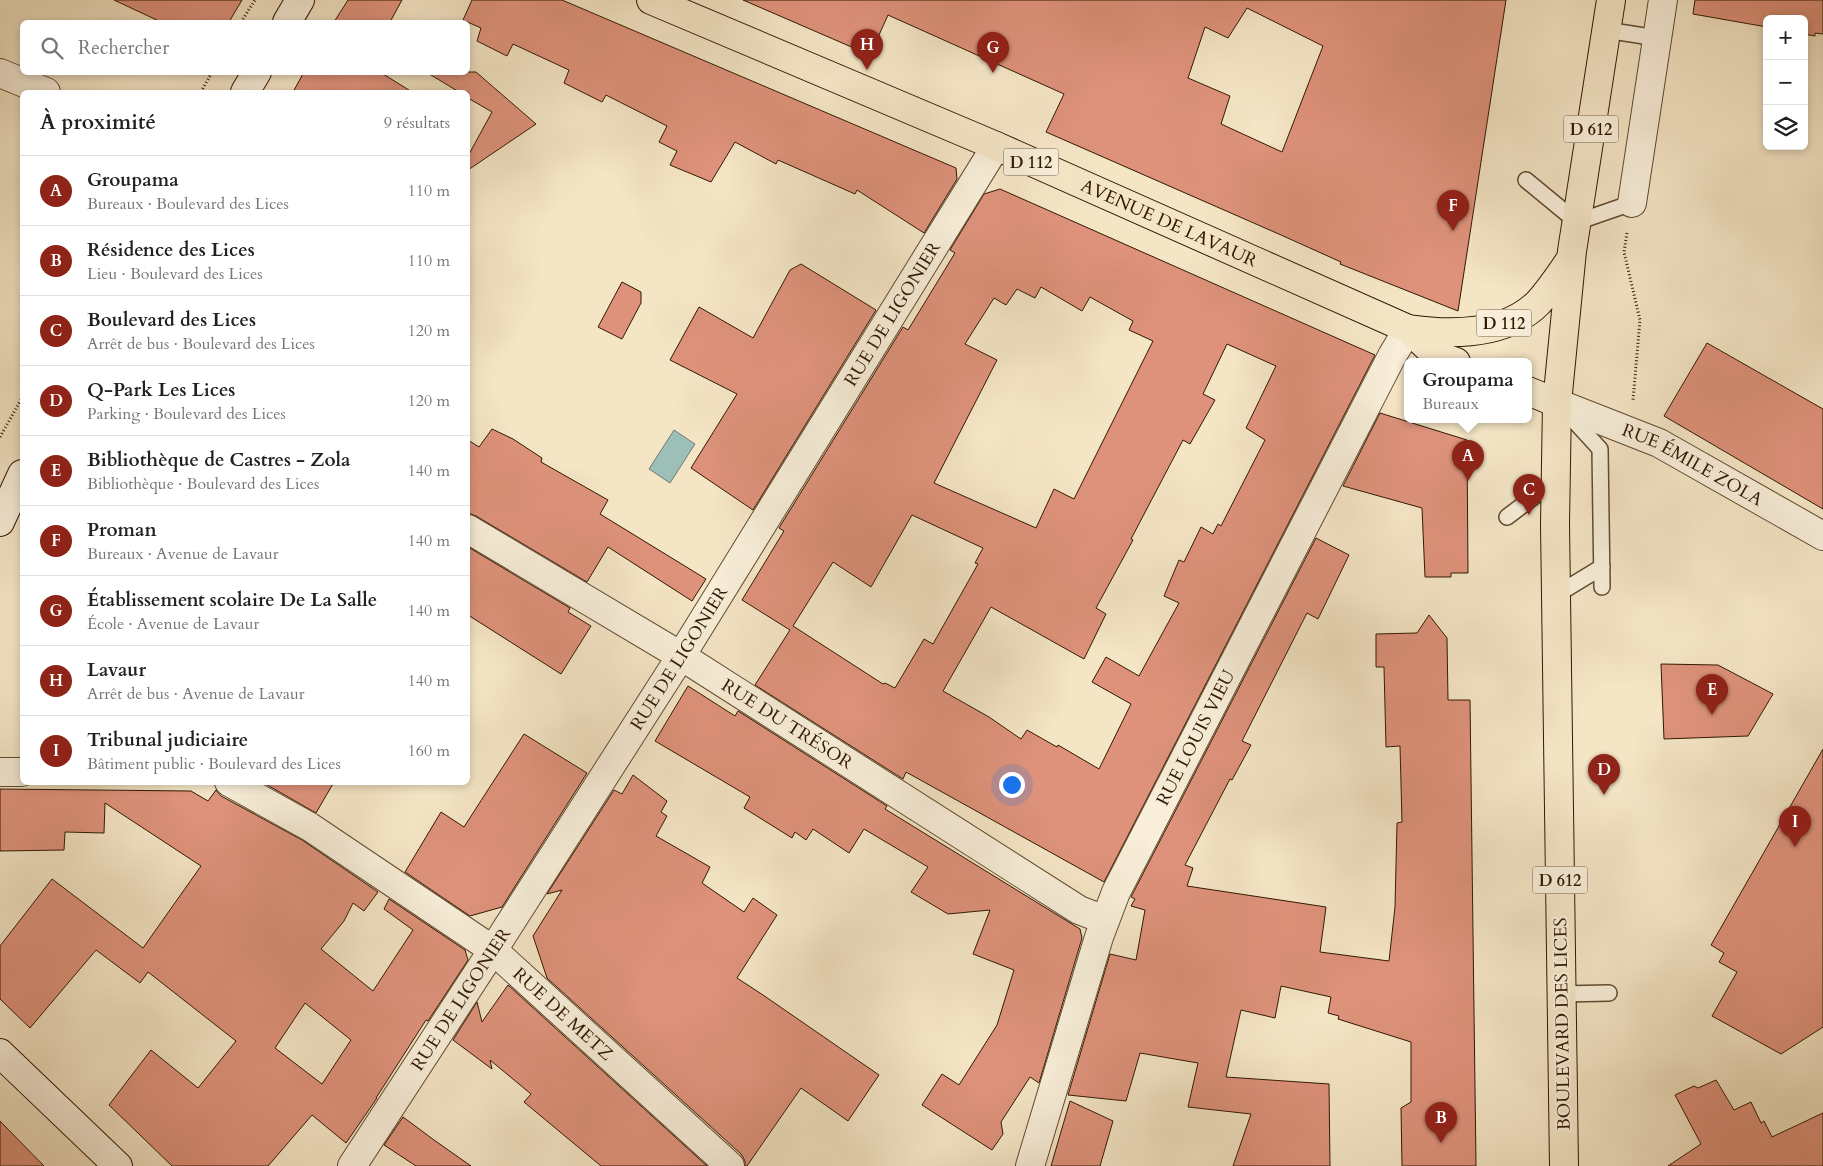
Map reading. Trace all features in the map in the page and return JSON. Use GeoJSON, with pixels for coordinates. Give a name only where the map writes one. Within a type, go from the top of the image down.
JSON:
{"type":"FeatureCollection","features":[{"type":"Feature","properties":{"kind":"main road","name":"AVENUE DE LAVAUR"},"geometry":{"type":"LineString","coordinates":[[652,0],[996,146],[1408,329],[1434,333],[1478,330],[1499,325],[1519,317],[1536,305],[1554,284],[1571,258]]}},
{"type":"Feature","properties":{"kind":"main road","name":"D 612"},"geometry":{"type":"LineString","coordinates":[[1557,403],[1571,258],[1611,0]]}},
{"type":"Feature","properties":{"kind":"main road","name":"AVENUE DE LAVAUR"},"geometry":{"type":"LineString","coordinates":[[1408,329],[1436,355],[1445,358]]}},
{"type":"Feature","properties":{"kind":"main road"},"geometry":{"type":"LineString","coordinates":[[1532,393],[1557,403]]}},
{"type":"Feature","properties":{"kind":"main road","name":"BOULEVARD DES LICES"},"geometry":{"type":"LineString","coordinates":[[1557,403],[1556,594],[1564,1166]]}},
{"type":"Feature","properties":{"kind":"street"},"geometry":{"type":"LineString","coordinates":[[288,20],[300,0]]}},
{"type":"Feature","properties":{"kind":"street"},"geometry":{"type":"LineString","coordinates":[[1632,203],[1663,0]]}},
{"type":"Feature","properties":{"kind":"street"},"geometry":{"type":"LineString","coordinates":[[0,73],[41,90]]}},
{"type":"Feature","properties":{"kind":"street"},"geometry":{"type":"LineString","coordinates":[[246,90],[255,75]]}},
{"type":"Feature","properties":{"kind":"street","name":"RUE DE LIGONIER"},"geometry":{"type":"LineString","coordinates":[[352,1166],[493,950],[680,656],[996,146]]}},
{"type":"Feature","properties":{"kind":"street","name":"RUE LOUIS VIEU"},"geometry":{"type":"LineString","coordinates":[[1030,1166],[1105,920],[1116,892],[1392,356],[1408,329]]}},
{"type":"Feature","properties":{"kind":"street","name":"RUE ÉMILE ZOLA"},"geometry":{"type":"LineString","coordinates":[[1557,403],[1659,443],[1823,536]]}},
{"type":"Feature","properties":{"kind":"street"},"geometry":{"type":"LineString","coordinates":[[0,522],[20,478]]}},
{"type":"Feature","properties":{"kind":"street","name":"RUE DU TRÉSOR"},"geometry":{"type":"LineString","coordinates":[[470,529],[680,656],[1079,910],[1105,920]]}},
{"type":"Feature","properties":{"kind":"street"},"geometry":{"type":"LineString","coordinates":[[0,772],[20,772]]}},
{"type":"Feature","properties":{"kind":"street","name":"RUE DE METZ"},"geometry":{"type":"LineString","coordinates":[[234,785],[310,827],[493,950],[730,1166]]}},
{"type":"Feature","properties":{"kind":"street"},"geometry":{"type":"LineString","coordinates":[[0,1053],[118,1166]]}},
{"type":"Feature","properties":{"kind":"lane"},"geometry":{"type":"LineString","coordinates":[[1606,30],[1657,38]]}},
{"type":"Feature","properties":{"kind":"lane"},"geometry":{"type":"LineString","coordinates":[[1526,180],[1577,222],[1632,203]]}},
{"type":"Feature","properties":{"kind":"lane"},"geometry":{"type":"LineString","coordinates":[[1557,403],[1600,449],[1602,587]]}},
{"type":"Feature","properties":{"kind":"lane"},"geometry":{"type":"LineString","coordinates":[[1507,517],[1556,480]]}},
{"type":"Feature","properties":{"kind":"lane"},"geometry":{"type":"LineString","coordinates":[[1556,594],[1602,567]]}},
{"type":"Feature","properties":{"kind":"lane"},"geometry":{"type":"LineString","coordinates":[[1561,994],[1609,992]]}},
{"type":"Feature","properties":{"kind":"path"},"geometry":{"type":"LineString","coordinates":[[243,20],[255,0]]}},
{"type":"Feature","properties":{"kind":"path"},"geometry":{"type":"LineString","coordinates":[[202,90],[210,75]]}},
{"type":"Feature","properties":{"kind":"path"},"geometry":{"type":"LineString","coordinates":[[1616,426],[1632,404],[1640,320],[1624,252],[1632,203]]}},
{"type":"Feature","properties":{"kind":"path"},"geometry":{"type":"LineString","coordinates":[[0,437],[20,402]]}},
{"type":"Feature","properties":{"kind":"water"},"geometry":{"type":"Polygon","coordinates":[[[674,430],[695,444],[670,483],[649,469],[674,430]]]}},
{"type":"Feature","properties":{"kind":"building"},"geometry":{"type":"Polygon","coordinates":[[[114,0],[242,0],[230,20],[157,20],[114,0]]]}},
{"type":"Feature","properties":{"kind":"building"},"geometry":{"type":"Polygon","coordinates":[[[348,0],[402,0],[391,20],[335,20],[348,0]]]}},
{"type":"Feature","properties":{"kind":"building"},"geometry":{"type":"Polygon","coordinates":[[[472,0],[562,0],[956,168],[957,179],[924,233],[857,190],[855,194],[778,160],[776,164],[735,142],[711,182],[670,165],[677,151],[659,142],[667,126],[606,95],[602,102],[564,83],[569,70],[513,44],[507,56],[477,41],[481,28],[470,23],[470,20],[463,20],[472,0]]]}},
{"type":"Feature","properties":{"kind":"building"},"geometry":{"type":"Polygon","coordinates":[[[743,0],[1506,0],[1458,311],[1340,264],[1341,262],[1281,235],[1046,132],[1064,94],[888,15],[870,55],[743,0]],[[1247,8],[1228,38],[1205,27],[1188,78],[1230,96],[1221,124],[1282,152],[1323,46],[1247,8]]]}},
{"type":"Feature","properties":{"kind":"building"},"geometry":{"type":"Polygon","coordinates":[[[1695,0],[1823,0],[1823,34],[1815,33],[1815,36],[1808,35],[1808,15],[1763,15],[1763,26],[1693,14],[1695,0]]]}},
{"type":"Feature","properties":{"kind":"building"},"geometry":{"type":"Polygon","coordinates":[[[470,72],[476,72],[536,124],[470,169],[470,152],[492,112],[470,99],[470,90],[456,90],[431,75],[470,75],[470,72]]]}},
{"type":"Feature","properties":{"kind":"building"},"geometry":{"type":"Polygon","coordinates":[[[302,75],[385,75],[409,90],[294,90],[302,75]]]}},
{"type":"Feature","properties":{"kind":"building"},"geometry":{"type":"Polygon","coordinates":[[[1000,189],[1375,355],[1104,882],[906,772],[903,779],[755,685],[790,630],[742,600],[784,531],[779,528],[903,327],[908,330],[955,253],[950,250],[984,194],[1000,189]],[[1041,287],[1035,298],[1017,289],[1006,305],[994,298],[965,344],[997,360],[934,483],[1036,528],[1054,489],[1074,499],[1153,341],[1129,330],[1133,321],[1090,297],[1082,311],[1041,287]],[[1227,344],[1203,394],[1215,400],[1190,444],[1183,440],[1131,539],[1133,540],[1096,608],[1106,614],[1084,659],[991,607],[943,691],[989,717],[1021,739],[1027,730],[1057,747],[1058,745],[1099,769],[1131,704],[1092,682],[1106,657],[1139,676],[1179,603],[1164,596],[1179,560],[1184,562],[1201,527],[1213,534],[1218,524],[1221,526],[1265,440],[1246,428],[1276,366],[1227,344]],[[912,515],[871,587],[833,562],[793,626],[883,684],[885,683],[895,688],[924,639],[933,644],[978,564],[975,563],[983,548],[912,515]]]}},
{"type":"Feature","properties":{"kind":"building"},"geometry":{"type":"Polygon","coordinates":[[[801,264],[876,310],[753,510],[691,468],[737,394],[670,360],[699,307],[753,338],[790,270],[801,264]]]}},
{"type":"Feature","properties":{"kind":"building"},"geometry":{"type":"Polygon","coordinates":[[[622,282],[641,292],[641,303],[622,339],[598,327],[622,282]]]}},
{"type":"Feature","properties":{"kind":"building"},"geometry":{"type":"Polygon","coordinates":[[[1707,343],[1823,409],[1823,509],[1664,416],[1707,343]]]}},
{"type":"Feature","properties":{"kind":"building"},"geometry":{"type":"Polygon","coordinates":[[[1380,413],[1404,420],[1404,423],[1412,423],[1467,440],[1468,573],[1451,573],[1451,577],[1425,577],[1422,508],[1343,486],[1380,413]]]}},
{"type":"Feature","properties":{"kind":"building"},"geometry":{"type":"Polygon","coordinates":[[[492,429],[513,439],[542,458],[541,462],[608,500],[600,514],[706,579],[692,601],[608,547],[587,582],[470,514],[470,441],[479,447],[492,429]]]}},
{"type":"Feature","properties":{"kind":"building"},"geometry":{"type":"Polygon","coordinates":[[[1316,538],[1349,555],[1318,619],[1307,613],[1242,741],[1251,745],[1232,780],[1230,779],[1185,865],[1193,868],[1187,886],[1326,907],[1320,952],[1389,961],[1395,907],[1397,823],[1402,822],[1400,746],[1386,747],[1384,667],[1376,667],[1376,634],[1417,633],[1429,615],[1447,638],[1448,700],[1470,700],[1476,1166],[1402,1166],[1401,1108],[1411,1102],[1411,1042],[1338,1019],[1339,1016],[1328,1013],[1331,997],[1281,986],[1275,1018],[1241,1010],[1226,1077],[1329,1084],[1330,1166],[1233,1166],[1251,1114],[1188,1107],[1198,1063],[1140,1053],[1126,1101],[1068,1095],[1110,954],[1136,960],[1145,910],[1131,906],[1135,899],[1131,897],[1316,538]]]}},
{"type":"Feature","properties":{"kind":"building"},"geometry":{"type":"Polygon","coordinates":[[[470,548],[570,608],[568,612],[591,626],[561,674],[470,616],[470,548]]]}},
{"type":"Feature","properties":{"kind":"building"},"geometry":{"type":"Polygon","coordinates":[[[1661,664],[1718,665],[1773,694],[1748,736],[1664,739],[1661,664]]]}},
{"type":"Feature","properties":{"kind":"building"},"geometry":{"type":"Polygon","coordinates":[[[688,686],[735,716],[738,711],[887,806],[885,809],[1080,929],[1082,938],[1039,1083],[1030,1077],[1001,1122],[1003,1134],[992,1150],[922,1105],[942,1074],[959,1085],[997,1025],[1014,970],[973,954],[990,910],[948,914],[911,892],[928,867],[864,829],[849,853],[813,829],[806,840],[795,832],[792,838],[744,808],[750,797],[655,741],[688,686]]]}},
{"type":"Feature","properties":{"kind":"building"},"geometry":{"type":"Polygon","coordinates":[[[524,734],[587,773],[502,907],[470,916],[405,872],[441,812],[464,827],[524,734]]]}},
{"type":"Feature","properties":{"kind":"building"},"geometry":{"type":"Polygon","coordinates":[[[1823,749],[1823,1027],[1781,1054],[1712,1016],[1737,972],[1719,962],[1724,953],[1711,945],[1823,749]]]}},
{"type":"Feature","properties":{"kind":"building"},"geometry":{"type":"Polygon","coordinates":[[[633,775],[667,801],[661,812],[667,816],[656,836],[710,867],[702,883],[744,912],[753,898],[777,915],[737,978],[879,1075],[848,1121],[801,1088],[747,1166],[745,1166],[745,1161],[741,1154],[547,978],[533,936],[562,890],[547,894],[614,790],[622,794],[633,775]]]}},
{"type":"Feature","properties":{"kind":"building"},"geometry":{"type":"Polygon","coordinates":[[[267,785],[332,785],[316,813],[267,785]]]}},
{"type":"Feature","properties":{"kind":"building"},"geometry":{"type":"Polygon","coordinates":[[[0,789],[191,791],[208,801],[216,790],[221,796],[302,840],[378,892],[364,911],[353,903],[344,921],[321,949],[373,991],[413,930],[384,909],[389,899],[465,950],[468,960],[428,1021],[426,1020],[346,1143],[312,1115],[268,1166],[172,1166],[109,1105],[151,1050],[198,1088],[236,1041],[148,972],[140,983],[96,950],[30,1028],[0,999],[0,946],[52,879],[143,948],[201,866],[105,803],[104,833],[65,832],[64,850],[0,851],[0,789]],[[305,1003],[275,1048],[322,1084],[351,1040],[305,1003]]]}},
{"type":"Feature","properties":{"kind":"building"},"geometry":{"type":"Polygon","coordinates":[[[508,985],[707,1166],[601,1166],[524,1102],[531,1094],[490,1060],[492,1069],[453,1040],[477,1002],[482,1022],[508,985]]]}},
{"type":"Feature","properties":{"kind":"building"},"geometry":{"type":"Polygon","coordinates":[[[1716,1080],[1734,1110],[1751,1102],[1761,1123],[1764,1121],[1772,1137],[1823,1113],[1823,1166],[1668,1166],[1701,1144],[1675,1095],[1694,1086],[1698,1088],[1716,1080]]]}},
{"type":"Feature","properties":{"kind":"building"},"geometry":{"type":"Polygon","coordinates":[[[1070,1101],[1113,1121],[1100,1166],[1051,1166],[1070,1101]]]}},
{"type":"Feature","properties":{"kind":"building"},"geometry":{"type":"Polygon","coordinates":[[[403,1117],[471,1166],[416,1166],[384,1145],[403,1117]]]}},
{"type":"Feature","properties":{"kind":"building"},"geometry":{"type":"Polygon","coordinates":[[[0,1121],[44,1166],[0,1166],[0,1121]]]}},
{"type":"Feature","properties":{"kind":"place","name":"Lavaur"},"geometry":{"type":"Point","coordinates":[867,70]}},
{"type":"Feature","properties":{"kind":"place","name":"Établissement scolaire De La Salle"},"geometry":{"type":"Point","coordinates":[993,73]}},
{"type":"Feature","properties":{"kind":"place","name":"Proman"},"geometry":{"type":"Point","coordinates":[1453,231]}},
{"type":"Feature","properties":{"kind":"place","name":"Groupama"},"geometry":{"type":"Point","coordinates":[1468,481]}},
{"type":"Feature","properties":{"kind":"place","name":"Boulevard des Lices"},"geometry":{"type":"Point","coordinates":[1529,515]}},
{"type":"Feature","properties":{"kind":"place","name":"Bibliothèque de Castres - Zola"},"geometry":{"type":"Point","coordinates":[1712,715]}},
{"type":"Feature","properties":{"kind":"place","name":"Q-Park Les Lices"},"geometry":{"type":"Point","coordinates":[1604,795]}},
{"type":"Feature","properties":{"kind":"place","name":"Tribunal judiciaire"},"geometry":{"type":"Point","coordinates":[1795,847]}},
{"type":"Feature","properties":{"kind":"place","name":"Résidence des Lices"},"geometry":{"type":"Point","coordinates":[1441,1143]}}]}
